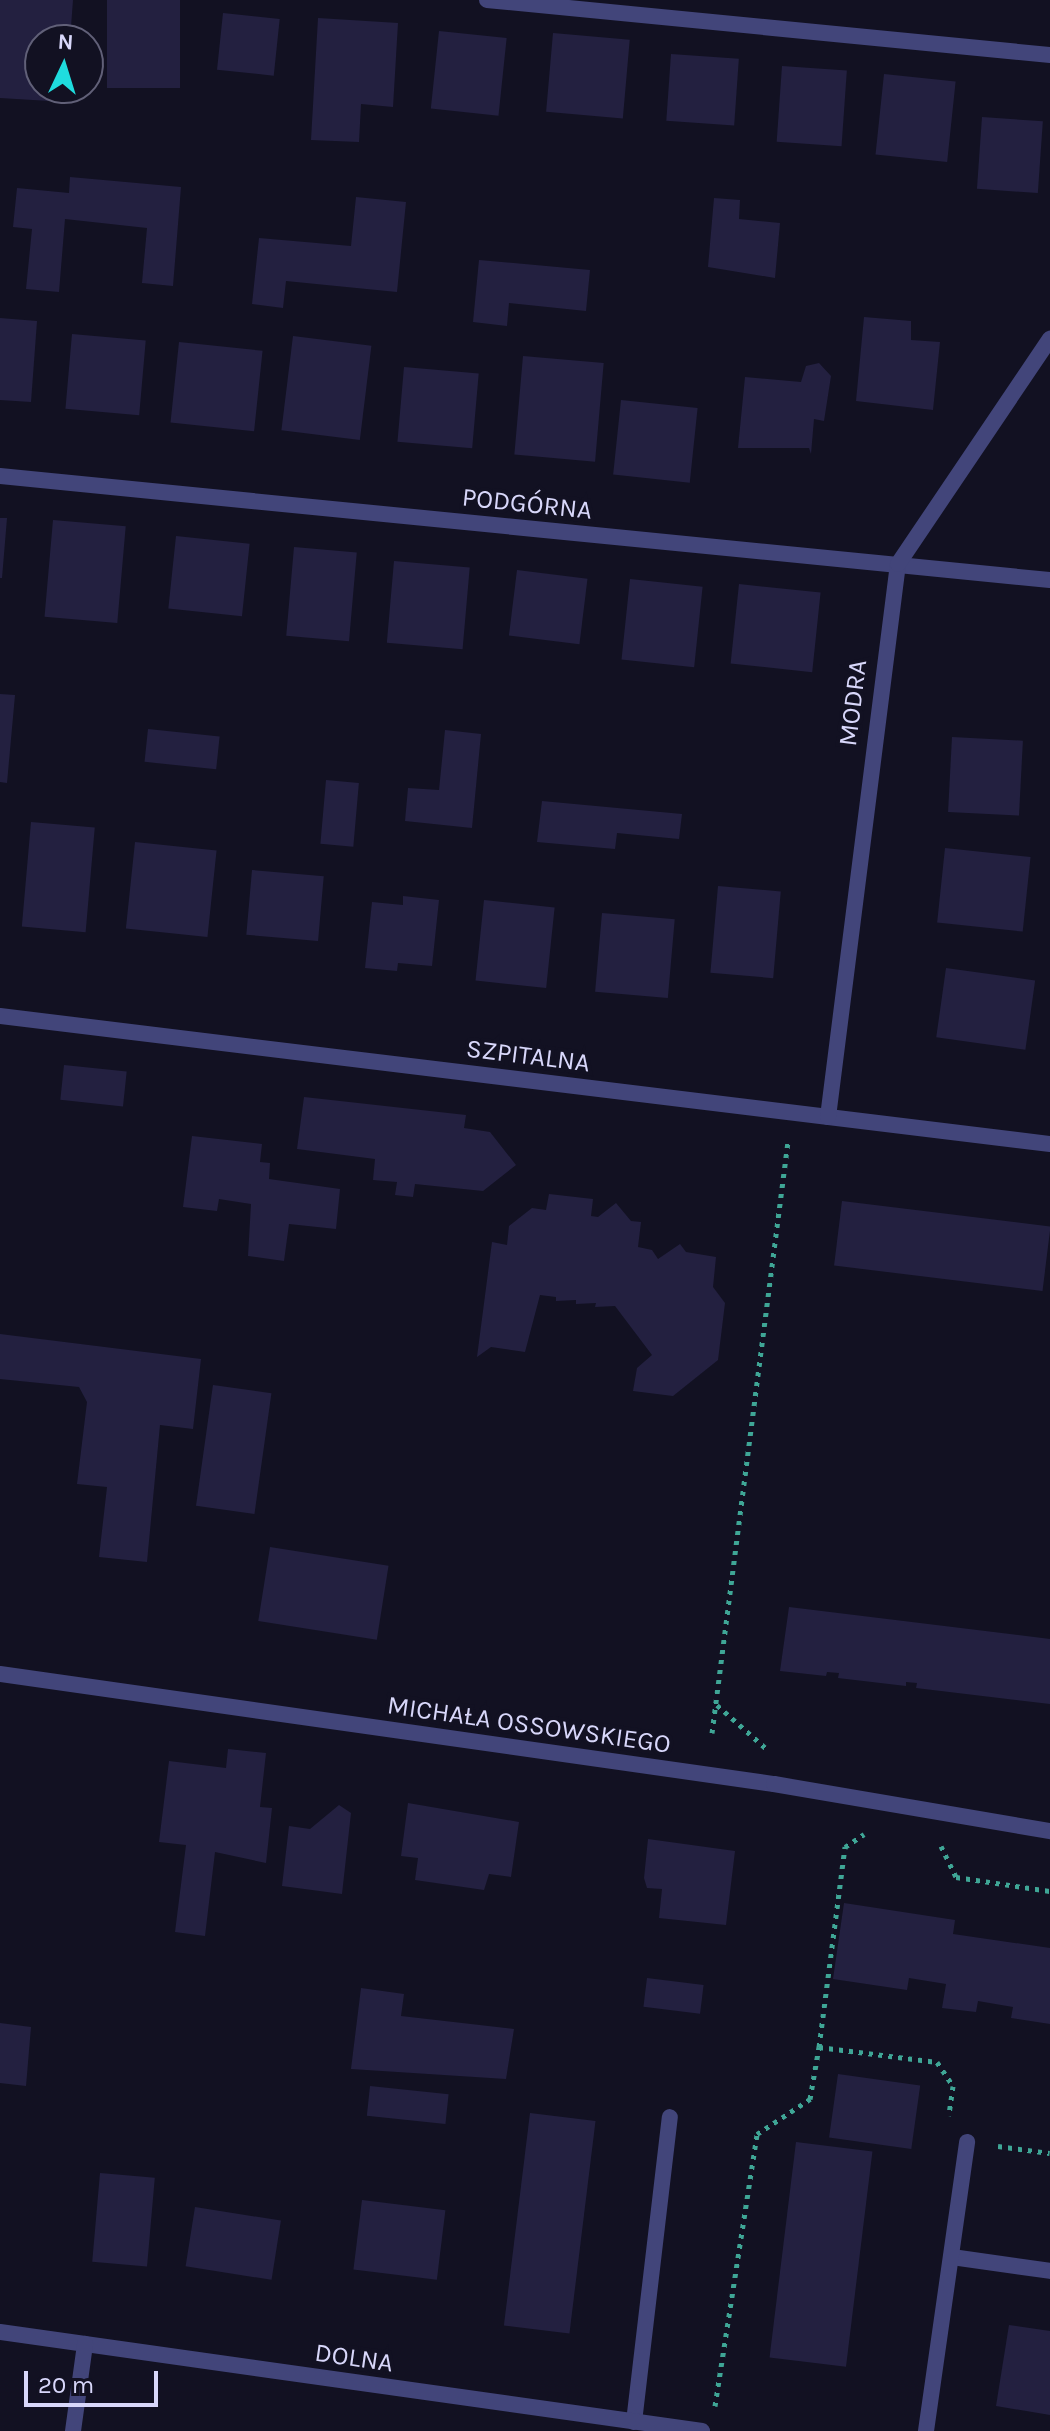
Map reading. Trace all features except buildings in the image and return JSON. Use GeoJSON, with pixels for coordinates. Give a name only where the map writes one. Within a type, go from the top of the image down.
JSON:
{"type":"FeatureCollection","features":[{"type":"Feature","properties":{"kind":"street"},"geometry":{"type":"LineString","coordinates":[[487,0],[1050,55]]}},
{"type":"Feature","properties":{"kind":"street","name":"MODRA"},"geometry":{"type":"LineString","coordinates":[[828,1117],[898,564],[1050,339]]}},
{"type":"Feature","properties":{"kind":"street","name":"PODGÓRNA"},"geometry":{"type":"LineString","coordinates":[[0,476],[1050,580]]}},
{"type":"Feature","properties":{"kind":"street","name":"SZPITALNA"},"geometry":{"type":"LineString","coordinates":[[0,1016],[1050,1144]]}},
{"type":"Feature","properties":{"kind":"street","name":"MICHAŁA OSSOWSKIEGO"},"geometry":{"type":"LineString","coordinates":[[0,1674],[774,1784],[1050,1831]]}},
{"type":"Feature","properties":{"kind":"street"},"geometry":{"type":"LineString","coordinates":[[634,2422],[670,2117]]}},
{"type":"Feature","properties":{"kind":"street"},"geometry":{"type":"LineString","coordinates":[[926,2431],[967,2142]]}},
{"type":"Feature","properties":{"kind":"street"},"geometry":{"type":"LineString","coordinates":[[952,2257],[1050,2271]]}},
{"type":"Feature","properties":{"kind":"street","name":"DOLNA"},"geometry":{"type":"LineString","coordinates":[[0,2332],[669,2429],[702,2431]]}},
{"type":"Feature","properties":{"kind":"street"},"geometry":{"type":"LineString","coordinates":[[73,2431],[85,2344]]}},
{"type":"Feature","properties":{"kind":"path"},"geometry":{"type":"LineString","coordinates":[[712,1733],[789,1136]]}},
{"type":"Feature","properties":{"kind":"path"},"geometry":{"type":"LineString","coordinates":[[716,1704],[734,1725],[778,1757],[774,1784]]}},
{"type":"Feature","properties":{"kind":"path"},"geometry":{"type":"LineString","coordinates":[[714,2411],[757,2134],[810,2099],[845,1847],[861,1834],[875,1833]]}},
{"type":"Feature","properties":{"kind":"path"},"geometry":{"type":"LineString","coordinates":[[930,1844],[943,1846],[956,1877],[1050,1891]]}},
{"type":"Feature","properties":{"kind":"path"},"geometry":{"type":"LineString","coordinates":[[819,2047],[937,2062],[953,2086],[946,2137],[1050,2153]]}}]}
